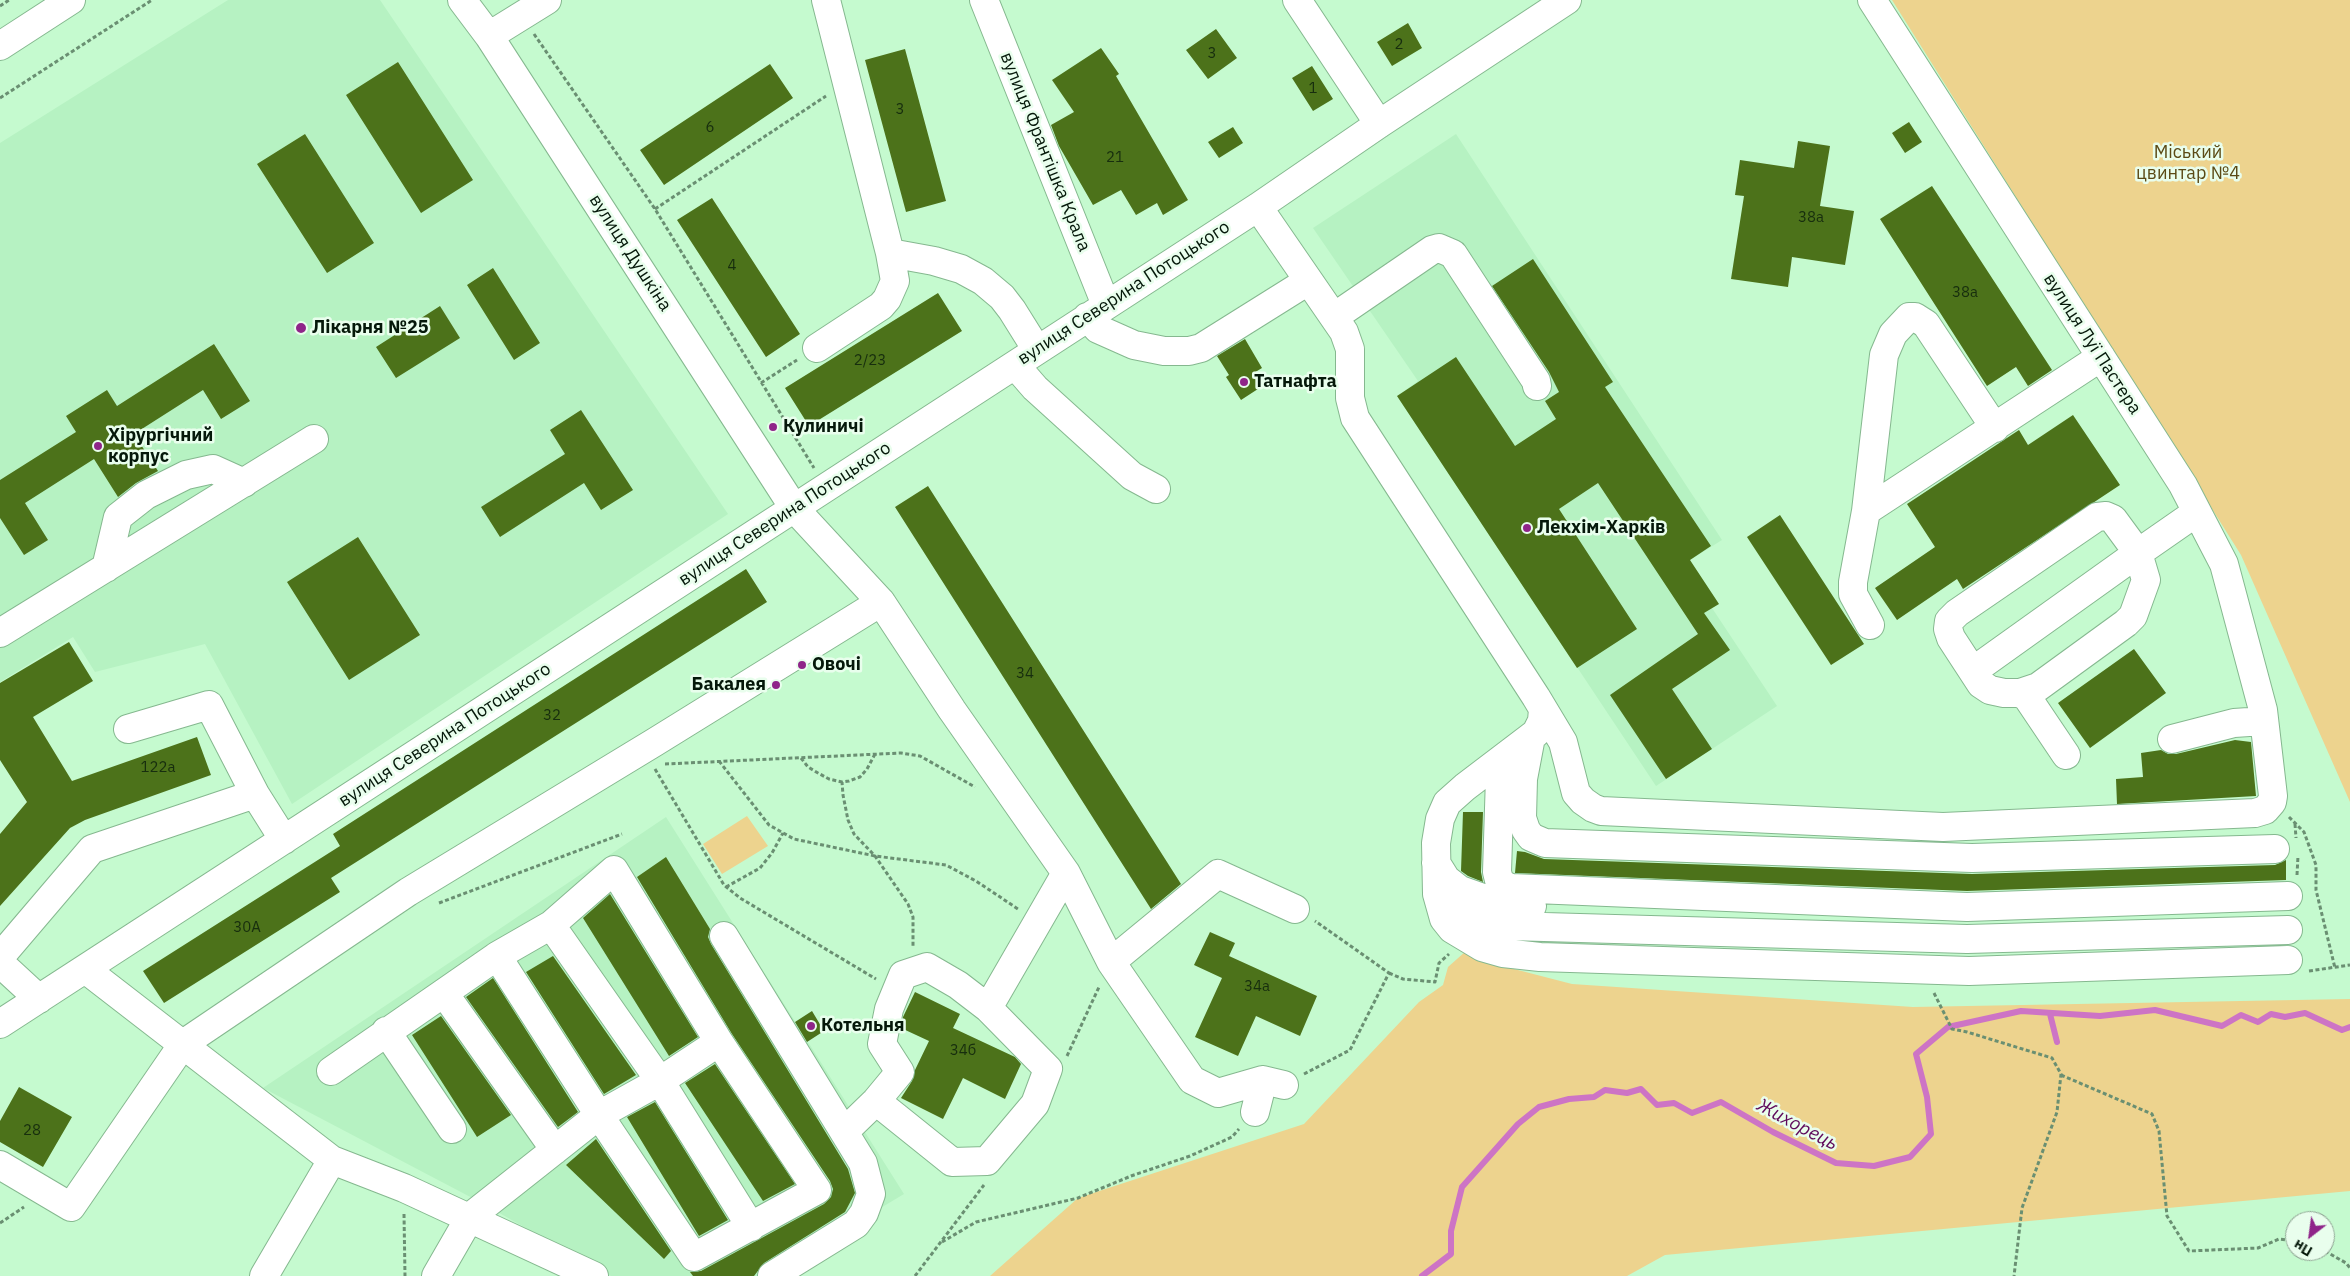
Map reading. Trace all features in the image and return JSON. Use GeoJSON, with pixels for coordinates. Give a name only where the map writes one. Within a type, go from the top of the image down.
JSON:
{"type":"FeatureCollection","features":[{"type":"Feature","properties":{"kind":"street","name":"вулиця Душкіна"},"geometry":{"type":"LineString","coordinates":[[462,0],[490,36],[794,508],[881,602],[952,710],[1066,874],[1111,962],[1192,1080],[1218,1093],[1274,1082]]}},
{"type":"Feature","properties":{"kind":"street"},"geometry":{"type":"LineString","coordinates":[[490,36],[547,0]]}},
{"type":"Feature","properties":{"kind":"street"},"geometry":{"type":"LineString","coordinates":[[817,348],[881,306],[887,299],[895,281],[890,253],[826,0]]}},
{"type":"Feature","properties":{"kind":"street","name":"вулиця Франтішка Крала"},"geometry":{"type":"LineString","coordinates":[[984,0],[1096,311]]}},
{"type":"Feature","properties":{"kind":"street"},"geometry":{"type":"LineString","coordinates":[[1297,0],[1379,124]]}},
{"type":"Feature","properties":{"kind":"street","name":"вулиця Северина Потоцького"},"geometry":{"type":"LineString","coordinates":[[0,1024],[1258,207],[1379,124],[1567,0]]}},
{"type":"Feature","properties":{"kind":"street","name":"вулиця Луї Пастера"},"geometry":{"type":"LineString","coordinates":[[1872,0],[2183,485],[2224,564],[2263,716],[2273,796],[2272,802]]}},
{"type":"Feature","properties":{"kind":"street"},"geometry":{"type":"LineString","coordinates":[[0,46],[57,4]]}},
{"type":"Feature","properties":{"kind":"street"},"geometry":{"type":"LineString","coordinates":[[1258,207],[1344,332],[1350,349],[1350,398],[1355,418],[1543,709],[1567,753],[1576,793],[1583,802],[1601,811],[1943,827],[2255,813],[2265,810],[2272,802]]}},
{"type":"Feature","properties":{"kind":"street"},"geometry":{"type":"LineString","coordinates":[[1334,317],[1432,250],[1440,248],[1453,254],[1536,381],[1537,386]]}},
{"type":"Feature","properties":{"kind":"street"},"geometry":{"type":"LineString","coordinates":[[890,253],[961,269],[983,282],[1002,297],[1012,310],[1035,388],[1132,476],[1156,489]]}},
{"type":"Feature","properties":{"kind":"street"},"geometry":{"type":"LineString","coordinates":[[1096,311],[1098,329],[1134,345],[1164,351],[1189,351],[1201,348],[1308,281]]}},
{"type":"Feature","properties":{"kind":"street"},"geometry":{"type":"LineString","coordinates":[[1870,625],[1853,594],[1853,582],[1866,512],[1884,355],[1893,334],[1909,318],[1915,317],[1926,324],[1995,428]]}},
{"type":"Feature","properties":{"kind":"street"},"geometry":{"type":"LineString","coordinates":[[1866,512],[2101,357]]}},
{"type":"Feature","properties":{"kind":"street"},"geometry":{"type":"LineString","coordinates":[[0,634],[314,440]]}},
{"type":"Feature","properties":{"kind":"street"},"geometry":{"type":"LineString","coordinates":[[106,568],[118,518],[146,495],[186,475],[213,469],[244,483]]}},
{"type":"Feature","properties":{"kind":"street"},"geometry":{"type":"LineString","coordinates":[[1973,672],[2197,512]]}},
{"type":"Feature","properties":{"kind":"street"},"geometry":{"type":"LineString","coordinates":[[2106,516],[2113,519],[2138,553],[2146,580],[2133,616],[2038,687],[2020,693],[2004,694],[1990,690],[1981,684],[1950,638],[1948,630],[1949,621],[1957,613],[2097,517],[2106,516]]}},
{"type":"Feature","properties":{"kind":"street"},"geometry":{"type":"LineString","coordinates":[[0,1165],[71,1207],[183,1044],[408,892],[881,602]]}},
{"type":"Feature","properties":{"kind":"street"},"geometry":{"type":"LineString","coordinates":[[2020,693],[2027,698],[2066,755]]}},
{"type":"Feature","properties":{"kind":"street"},"geometry":{"type":"LineString","coordinates":[[128,729],[210,705],[255,794],[284,840]]}},
{"type":"Feature","properties":{"kind":"street"},"geometry":{"type":"LineString","coordinates":[[1543,709],[1542,721],[1536,733],[1447,803],[1440,820],[1436,843],[1440,907],[1452,929],[1482,947],[1503,953],[1540,957],[1969,971],[2287,936]]}},
{"type":"Feature","properties":{"kind":"street"},"geometry":{"type":"LineString","coordinates":[[2172,739],[2263,716]]}},
{"type":"Feature","properties":{"kind":"street"},"geometry":{"type":"LineString","coordinates":[[1531,737],[1523,779],[1522,818],[1526,830],[1531,837],[1545,843],[1972,858],[2275,849]]}},
{"type":"Feature","properties":{"kind":"street"},"geometry":{"type":"LineString","coordinates":[[1505,757],[1500,777],[1497,872],[1499,880],[1511,888],[1967,907],[2287,936]]}},
{"type":"Feature","properties":{"kind":"street"},"geometry":{"type":"LineString","coordinates":[[0,957],[92,849],[255,794]]}},
{"type":"Feature","properties":{"kind":"street"},"geometry":{"type":"LineString","coordinates":[[1436,863],[1446,880],[1460,890],[1494,902],[1512,905],[2287,936]]}},
{"type":"Feature","properties":{"kind":"street"},"geometry":{"type":"LineString","coordinates":[[331,1071],[386,1031],[497,956],[552,925],[614,870],[719,1042],[817,1190],[694,1257],[599,1115],[497,956]]}},
{"type":"Feature","properties":{"kind":"street"},"geometry":{"type":"LineString","coordinates":[[988,1008],[1066,874]]}},
{"type":"Feature","properties":{"kind":"street"},"geometry":{"type":"LineString","coordinates":[[1111,962],[1218,874],[1295,909]]}},
{"type":"Feature","properties":{"kind":"street"},"geometry":{"type":"LineString","coordinates":[[1440,907],[1449,906],[1487,922],[1509,926],[1967,939],[2287,936]]}},
{"type":"Feature","properties":{"kind":"street"},"geometry":{"type":"LineString","coordinates":[[552,925],[660,1081],[751,1227]]}},
{"type":"Feature","properties":{"kind":"street"},"geometry":{"type":"LineString","coordinates":[[724,936],[863,1163],[871,1194],[864,1213],[856,1224],[842,1235],[772,1276]]}},
{"type":"Feature","properties":{"kind":"street"},"geometry":{"type":"LineString","coordinates":[[0,963],[39,999]]}},
{"type":"Feature","properties":{"kind":"street"},"geometry":{"type":"LineString","coordinates":[[844,1132],[876,1100],[900,1072],[882,1044],[889,1009],[905,981],[927,967],[958,985],[988,1008],[1048,1069],[1035,1104],[987,1161],[952,1162],[876,1100]]}},
{"type":"Feature","properties":{"kind":"street"},"geometry":{"type":"LineString","coordinates":[[85,969],[332,1160],[404,1188],[470,1217],[594,1276]]}},
{"type":"Feature","properties":{"kind":"street"},"geometry":{"type":"LineString","coordinates":[[444,992],[555,1150]]}},
{"type":"Feature","properties":{"kind":"street"},"geometry":{"type":"LineString","coordinates":[[386,1031],[452,1129]]}},
{"type":"Feature","properties":{"kind":"street"},"geometry":{"type":"LineString","coordinates":[[436,1276],[470,1217],[599,1115],[660,1081],[719,1042]]}},
{"type":"Feature","properties":{"kind":"street"},"geometry":{"type":"LineString","coordinates":[[1255,1112],[1274,1082]]}},
{"type":"Feature","properties":{"kind":"street"},"geometry":{"type":"LineString","coordinates":[[264,1276],[332,1160]]}},
{"type":"Feature","properties":{"kind":"path"},"geometry":{"type":"LineString","coordinates":[[0,6],[10,0]]}},
{"type":"Feature","properties":{"kind":"path"},"geometry":{"type":"LineString","coordinates":[[0,98],[152,0]]}},
{"type":"Feature","properties":{"kind":"path"},"geometry":{"type":"LineString","coordinates":[[522,16],[654,209],[826,487]]}},
{"type":"Feature","properties":{"kind":"path"},"geometry":{"type":"LineString","coordinates":[[654,209],[847,82]]}},
{"type":"Feature","properties":{"kind":"path"},"geometry":{"type":"LineString","coordinates":[[761,383],[817,348]]}},
{"type":"Feature","properties":{"kind":"path"},"geometry":{"type":"LineString","coordinates":[[842,782],[844,803],[851,827],[862,844],[875,856],[908,904],[913,917],[905,981],[740,898],[726,886],[652,765],[901,753],[920,756],[981,790]]}},
{"type":"Feature","properties":{"kind":"path"},"geometry":{"type":"LineString","coordinates":[[801,758],[808,767],[818,773],[829,779],[842,782],[850,781],[860,776],[867,769],[875,754]]}},
{"type":"Feature","properties":{"kind":"path"},"geometry":{"type":"LineString","coordinates":[[719,761],[769,825],[794,839],[875,856],[946,865],[976,881],[1037,922]]}},
{"type":"Feature","properties":{"kind":"path"},"geometry":{"type":"LineString","coordinates":[[2272,802],[2304,832],[2316,865],[2316,890],[2335,968]]}},
{"type":"Feature","properties":{"kind":"path"},"geometry":{"type":"LineString","coordinates":[[726,886],[760,868],[772,853],[783,833]]}},
{"type":"Feature","properties":{"kind":"path"},"geometry":{"type":"LineString","coordinates":[[408,892],[438,904],[622,834]]}},
{"type":"Feature","properties":{"kind":"path"},"geometry":{"type":"LineString","coordinates":[[1295,909],[1327,928],[1389,973],[1403,979],[1435,982],[1439,963]]}},
{"type":"Feature","properties":{"kind":"path"},"geometry":{"type":"LineString","coordinates":[[2287,936],[2335,968],[2350,965]]}},
{"type":"Feature","properties":{"kind":"path"},"geometry":{"type":"LineString","coordinates":[[1066,1057],[1111,962]]}},
{"type":"Feature","properties":{"kind":"path"},"geometry":{"type":"LineString","coordinates":[[1274,1082],[1350,1050],[1389,973]]}},
{"type":"Feature","properties":{"kind":"path"},"geometry":{"type":"LineString","coordinates":[[1931,986],[1952,1029],[2052,1058],[2061,1074],[2057,1112],[2022,1208],[2014,1276]]}},
{"type":"Feature","properties":{"kind":"path"},"geometry":{"type":"LineString","coordinates":[[2061,1074],[2152,1114],[2159,1131],[2167,1216],[2189,1251],[2258,1248],[2279,1239],[2285,1240]]}},
{"type":"Feature","properties":{"kind":"path"},"geometry":{"type":"LineString","coordinates":[[939,1244],[976,1222],[1078,1198],[1131,1176],[1190,1156],[1232,1137],[1255,1112]]}},
{"type":"Feature","properties":{"kind":"path"},"geometry":{"type":"LineString","coordinates":[[915,1276],[988,1179]]}},
{"type":"Feature","properties":{"kind":"path"},"geometry":{"type":"LineString","coordinates":[[404,1188],[405,1276]]}},
{"type":"Feature","properties":{"kind":"path"},"geometry":{"type":"LineString","coordinates":[[2335,1257],[2346,1263],[2350,1268]]}},
{"type":"Feature","properties":{"kind":"shaded area","name":"Лікарня №25"},"geometry":{"type":"Polygon","coordinates":[[[228,0],[380,0],[728,514],[292,804],[205,644],[95,672],[73,637],[0,682],[0,143],[228,0]]]}},
{"type":"Feature","properties":{"kind":"shaded area"},"geometry":{"type":"Polygon","coordinates":[[[1456,134],[1722,540],[1690,560],[1712,608],[1777,706],[1656,786],[1397,396],[1418,381],[1313,228],[1456,134]]]}},
{"type":"Feature","properties":{"kind":"shaded area"},"geometry":{"type":"Polygon","coordinates":[[[666,817],[904,1194],[767,1276],[611,1276],[478,1201],[263,1088],[666,817]]]}},
{"type":"Feature","properties":{"kind":"green space","name":"Міський цвинтар №4"},"geometry":{"type":"Polygon","coordinates":[[[1892,0],[2350,0],[2350,802],[2241,555],[1892,0]]]}},
{"type":"Feature","properties":{"kind":"green space"},"geometry":{"type":"Polygon","coordinates":[[[747,816],[768,846],[722,874],[703,844],[747,816]]]}},
{"type":"Feature","properties":{"kind":"green space"},"geometry":{"type":"Polygon","coordinates":[[[1466,951],[1483,961],[1572,984],[1913,1007],[2350,999],[2350,1191],[1665,1255],[1627,1276],[990,1276],[1078,1198],[1304,1124],[1419,1002],[1443,985],[1448,967],[1466,951]]]}},
{"type":"Feature","properties":{"kind":"building"},"geometry":{"type":"Polygon","coordinates":[[[1408,23],[1422,48],[1392,66],[1377,42],[1408,23]]]}},
{"type":"Feature","properties":{"kind":"building"},"geometry":{"type":"Polygon","coordinates":[[[1216,29],[1237,58],[1208,79],[1186,50],[1216,29]]]}},
{"type":"Feature","properties":{"kind":"building"},"geometry":{"type":"Polygon","coordinates":[[[1101,48],[1119,74],[1116,76],[1188,200],[1163,215],[1157,203],[1136,215],[1121,190],[1093,205],[1059,146],[1051,125],[1074,112],[1052,80],[1101,48]]]}},
{"type":"Feature","properties":{"kind":"building"},"geometry":{"type":"Polygon","coordinates":[[[905,49],[946,201],[906,212],[865,60],[905,49]]]}},
{"type":"Feature","properties":{"kind":"building"},"geometry":{"type":"Polygon","coordinates":[[[398,62],[473,180],[421,213],[346,95],[398,62]]]}},
{"type":"Feature","properties":{"kind":"building"},"geometry":{"type":"Polygon","coordinates":[[[770,64],[793,98],[664,185],[640,150],[770,64]]]}},
{"type":"Feature","properties":{"kind":"building"},"geometry":{"type":"Polygon","coordinates":[[[1312,66],[1333,99],[1313,111],[1292,78],[1312,66]]]}},
{"type":"Feature","properties":{"kind":"building"},"geometry":{"type":"Polygon","coordinates":[[[1909,122],[1922,142],[1905,153],[1892,133],[1909,122]]]}},
{"type":"Feature","properties":{"kind":"building"},"geometry":{"type":"Polygon","coordinates":[[[1233,127],[1243,143],[1219,158],[1208,142],[1233,127]]]}},
{"type":"Feature","properties":{"kind":"building"},"geometry":{"type":"Polygon","coordinates":[[[305,134],[374,243],[327,273],[257,164],[305,134]]]}},
{"type":"Feature","properties":{"kind":"building"},"geometry":{"type":"Polygon","coordinates":[[[1798,141],[1830,146],[1820,206],[1854,211],[1845,265],[1792,257],[1788,287],[1731,279],[1744,196],[1735,195],[1740,160],[1794,168],[1798,141]]]}},
{"type":"Feature","properties":{"kind":"building"},"geometry":{"type":"Polygon","coordinates":[[[1932,186],[2052,370],[2028,386],[2016,367],[1987,386],[1880,219],[1932,186]]]}},
{"type":"Feature","properties":{"kind":"building"},"geometry":{"type":"Polygon","coordinates":[[[712,198],[800,334],[766,357],[677,220],[712,198]]]}},
{"type":"Feature","properties":{"kind":"building","name":"Лекхім-Харків"},"geometry":{"type":"Polygon","coordinates":[[[1533,259],[1613,382],[1605,387],[1711,546],[1690,560],[1719,604],[1704,613],[1730,650],[1672,689],[1712,749],[1666,779],[1610,695],[1698,634],[1598,483],[1559,509],[1637,629],[1577,668],[1397,396],[1456,357],[1515,446],[1556,419],[1545,401],[1559,392],[1549,372],[1492,286],[1533,259]]]}},
{"type":"Feature","properties":{"kind":"building"},"geometry":{"type":"Polygon","coordinates":[[[493,268],[540,343],[514,360],[467,285],[493,268]]]}},
{"type":"Feature","properties":{"kind":"building"},"geometry":{"type":"Polygon","coordinates":[[[938,293],[962,331],[809,426],[785,388],[938,293]]]}},
{"type":"Feature","properties":{"kind":"building"},"geometry":{"type":"Polygon","coordinates":[[[440,306],[460,338],[396,378],[376,347],[440,306]]]}},
{"type":"Feature","properties":{"kind":"building"},"geometry":{"type":"Polygon","coordinates":[[[1245,339],[1262,368],[1252,374],[1261,387],[1241,400],[1226,377],[1229,375],[1217,356],[1245,339]]]}},
{"type":"Feature","properties":{"kind":"building","name":"Хірургічний корпус"},"geometry":{"type":"Polygon","coordinates":[[[214,344],[250,401],[221,419],[203,390],[134,434],[158,471],[136,483],[118,497],[94,459],[25,503],[48,540],[24,555],[0,518],[0,480],[76,432],[66,416],[107,390],[117,406],[214,344]]]}},
{"type":"Feature","properties":{"kind":"building"},"geometry":{"type":"Polygon","coordinates":[[[581,410],[633,490],[601,510],[584,483],[500,537],[481,507],[565,454],[550,430],[581,410]]]}},
{"type":"Feature","properties":{"kind":"building"},"geometry":{"type":"Polygon","coordinates":[[[2073,415],[2120,485],[1963,589],[1957,579],[1897,620],[1875,588],[1935,547],[1907,504],[2019,430],[2028,445],[2073,415]]]}},
{"type":"Feature","properties":{"kind":"building"},"geometry":{"type":"Polygon","coordinates":[[[928,486],[1181,884],[1151,909],[895,507],[928,486]]]}},
{"type":"Feature","properties":{"kind":"building"},"geometry":{"type":"Polygon","coordinates":[[[1780,515],[1864,644],[1831,665],[1747,537],[1780,515]]]}},
{"type":"Feature","properties":{"kind":"building"},"geometry":{"type":"Polygon","coordinates":[[[358,537],[420,635],[349,680],[287,582],[358,537]]]}},
{"type":"Feature","properties":{"kind":"building"},"geometry":{"type":"Polygon","coordinates":[[[746,569],[767,602],[331,878],[340,892],[164,1003],[143,971],[340,846],[333,834],[746,569]]]}},
{"type":"Feature","properties":{"kind":"building"},"geometry":{"type":"Polygon","coordinates":[[[69,642],[93,681],[33,717],[72,781],[197,737],[211,775],[85,820],[70,828],[0,906],[0,834],[27,802],[0,760],[0,683],[69,642]]]}},
{"type":"Feature","properties":{"kind":"building"},"geometry":{"type":"Polygon","coordinates":[[[2134,649],[2166,693],[2090,748],[2058,703],[2134,649]]]}},
{"type":"Feature","properties":{"kind":"building"},"geometry":{"type":"Polygon","coordinates":[[[2235,740],[2251,742],[2256,796],[2117,804],[2116,779],[2143,777],[2141,753],[2161,750],[2168,754],[2176,754],[2235,740]]]}},
{"type":"Feature","properties":{"kind":"building"},"geometry":{"type":"Polygon","coordinates":[[[1463,812],[1483,812],[1481,872],[1483,882],[1461,871],[1463,812]]]}},
{"type":"Feature","properties":{"kind":"building"},"geometry":{"type":"Polygon","coordinates":[[[1517,851],[1544,859],[1972,874],[2275,865],[2286,860],[2286,880],[1967,891],[1515,873],[1517,851]]]}},
{"type":"Feature","properties":{"kind":"building"},"geometry":{"type":"Polygon","coordinates":[[[666,857],[710,929],[708,937],[711,944],[848,1169],[855,1193],[845,1212],[764,1263],[754,1276],[693,1276],[690,1272],[701,1271],[824,1204],[831,1197],[833,1189],[830,1181],[732,1034],[637,877],[666,857]]]}},
{"type":"Feature","properties":{"kind":"building"},"geometry":{"type":"Polygon","coordinates":[[[610,894],[698,1037],[669,1056],[583,918],[610,894]]]}},
{"type":"Feature","properties":{"kind":"building"},"geometry":{"type":"Polygon","coordinates":[[[1210,932],[1235,943],[1229,956],[1317,996],[1300,1036],[1256,1016],[1238,1056],[1195,1037],[1222,978],[1194,965],[1210,932]]]}},
{"type":"Feature","properties":{"kind":"building"},"geometry":{"type":"Polygon","coordinates":[[[553,956],[636,1075],[604,1094],[526,972],[553,956]]]}},
{"type":"Feature","properties":{"kind":"building"},"geometry":{"type":"Polygon","coordinates":[[[493,978],[578,1112],[558,1127],[466,997],[493,978]]]}},
{"type":"Feature","properties":{"kind":"building"},"geometry":{"type":"Polygon","coordinates":[[[915,992],[960,1014],[953,1028],[1015,1057],[1021,1064],[1005,1099],[963,1078],[943,1119],[901,1098],[912,1081],[915,1070],[929,1041],[901,1028],[903,1017],[915,992]]]}},
{"type":"Feature","properties":{"kind":"building","name":"Котельня"},"geometry":{"type":"Polygon","coordinates":[[[812,1011],[824,1031],[807,1042],[795,1022],[812,1011]]]}},
{"type":"Feature","properties":{"kind":"building"},"geometry":{"type":"Polygon","coordinates":[[[441,1016],[511,1115],[477,1137],[412,1035],[441,1016]]]}},
{"type":"Feature","properties":{"kind":"building"},"geometry":{"type":"Polygon","coordinates":[[[715,1064],[795,1184],[763,1201],[685,1083],[715,1064]]]}},
{"type":"Feature","properties":{"kind":"building"},"geometry":{"type":"Polygon","coordinates":[[[19,1087],[72,1117],[43,1167],[0,1142],[0,1121],[19,1087]]]}},
{"type":"Feature","properties":{"kind":"building"},"geometry":{"type":"Polygon","coordinates":[[[655,1102],[728,1220],[699,1236],[627,1117],[655,1102]]]}},
{"type":"Feature","properties":{"kind":"building"},"geometry":{"type":"Polygon","coordinates":[[[596,1139],[671,1251],[664,1259],[566,1165],[596,1139]]]}},
{"type":"Feature","properties":{"kind":"waterway","name":"Жихорець"},"geometry":{"type":"LineString","coordinates":[[1422,1276],[1451,1254],[1451,1231],[1462,1187],[1518,1124],[1539,1107],[1569,1099],[1594,1097],[1605,1090],[1627,1093],[1641,1089],[1657,1105],[1674,1103],[1692,1113],[1721,1102],[1773,1132],[1836,1163],[1874,1166],[1910,1157],[1931,1134],[1927,1097],[1916,1054],[1948,1027],[2021,1011],[2100,1016],[2155,1010],[2222,1026],[2241,1015],[2258,1022],[2271,1014],[2285,1017],[2305,1013],[2342,1030],[2350,1027]]}},
{"type":"Feature","properties":{"kind":"waterway"},"geometry":{"type":"LineString","coordinates":[[2050,1014],[2057,1042]]}},
{"type":"Feature","properties":{"kind":"place","name":"Лікарня №25"},"geometry":{"type":"Point","coordinates":[301,328]}},
{"type":"Feature","properties":{"kind":"place","name":"Татнафта"},"geometry":{"type":"Point","coordinates":[1244,382]}},
{"type":"Feature","properties":{"kind":"place","name":"Кулиничі"},"geometry":{"type":"Point","coordinates":[773,427]}},
{"type":"Feature","properties":{"kind":"place","name":"Хірургічний корпус"},"geometry":{"type":"Point","coordinates":[98,446]}},
{"type":"Feature","properties":{"kind":"place","name":"Лекхім-Харків"},"geometry":{"type":"Point","coordinates":[1527,528]}},
{"type":"Feature","properties":{"kind":"place","name":"Овочі"},"geometry":{"type":"Point","coordinates":[802,665]}},
{"type":"Feature","properties":{"kind":"place","name":"Бакалея"},"geometry":{"type":"Point","coordinates":[776,685]}},
{"type":"Feature","properties":{"kind":"place","name":"Котельня"},"geometry":{"type":"Point","coordinates":[811,1026]}}]}
